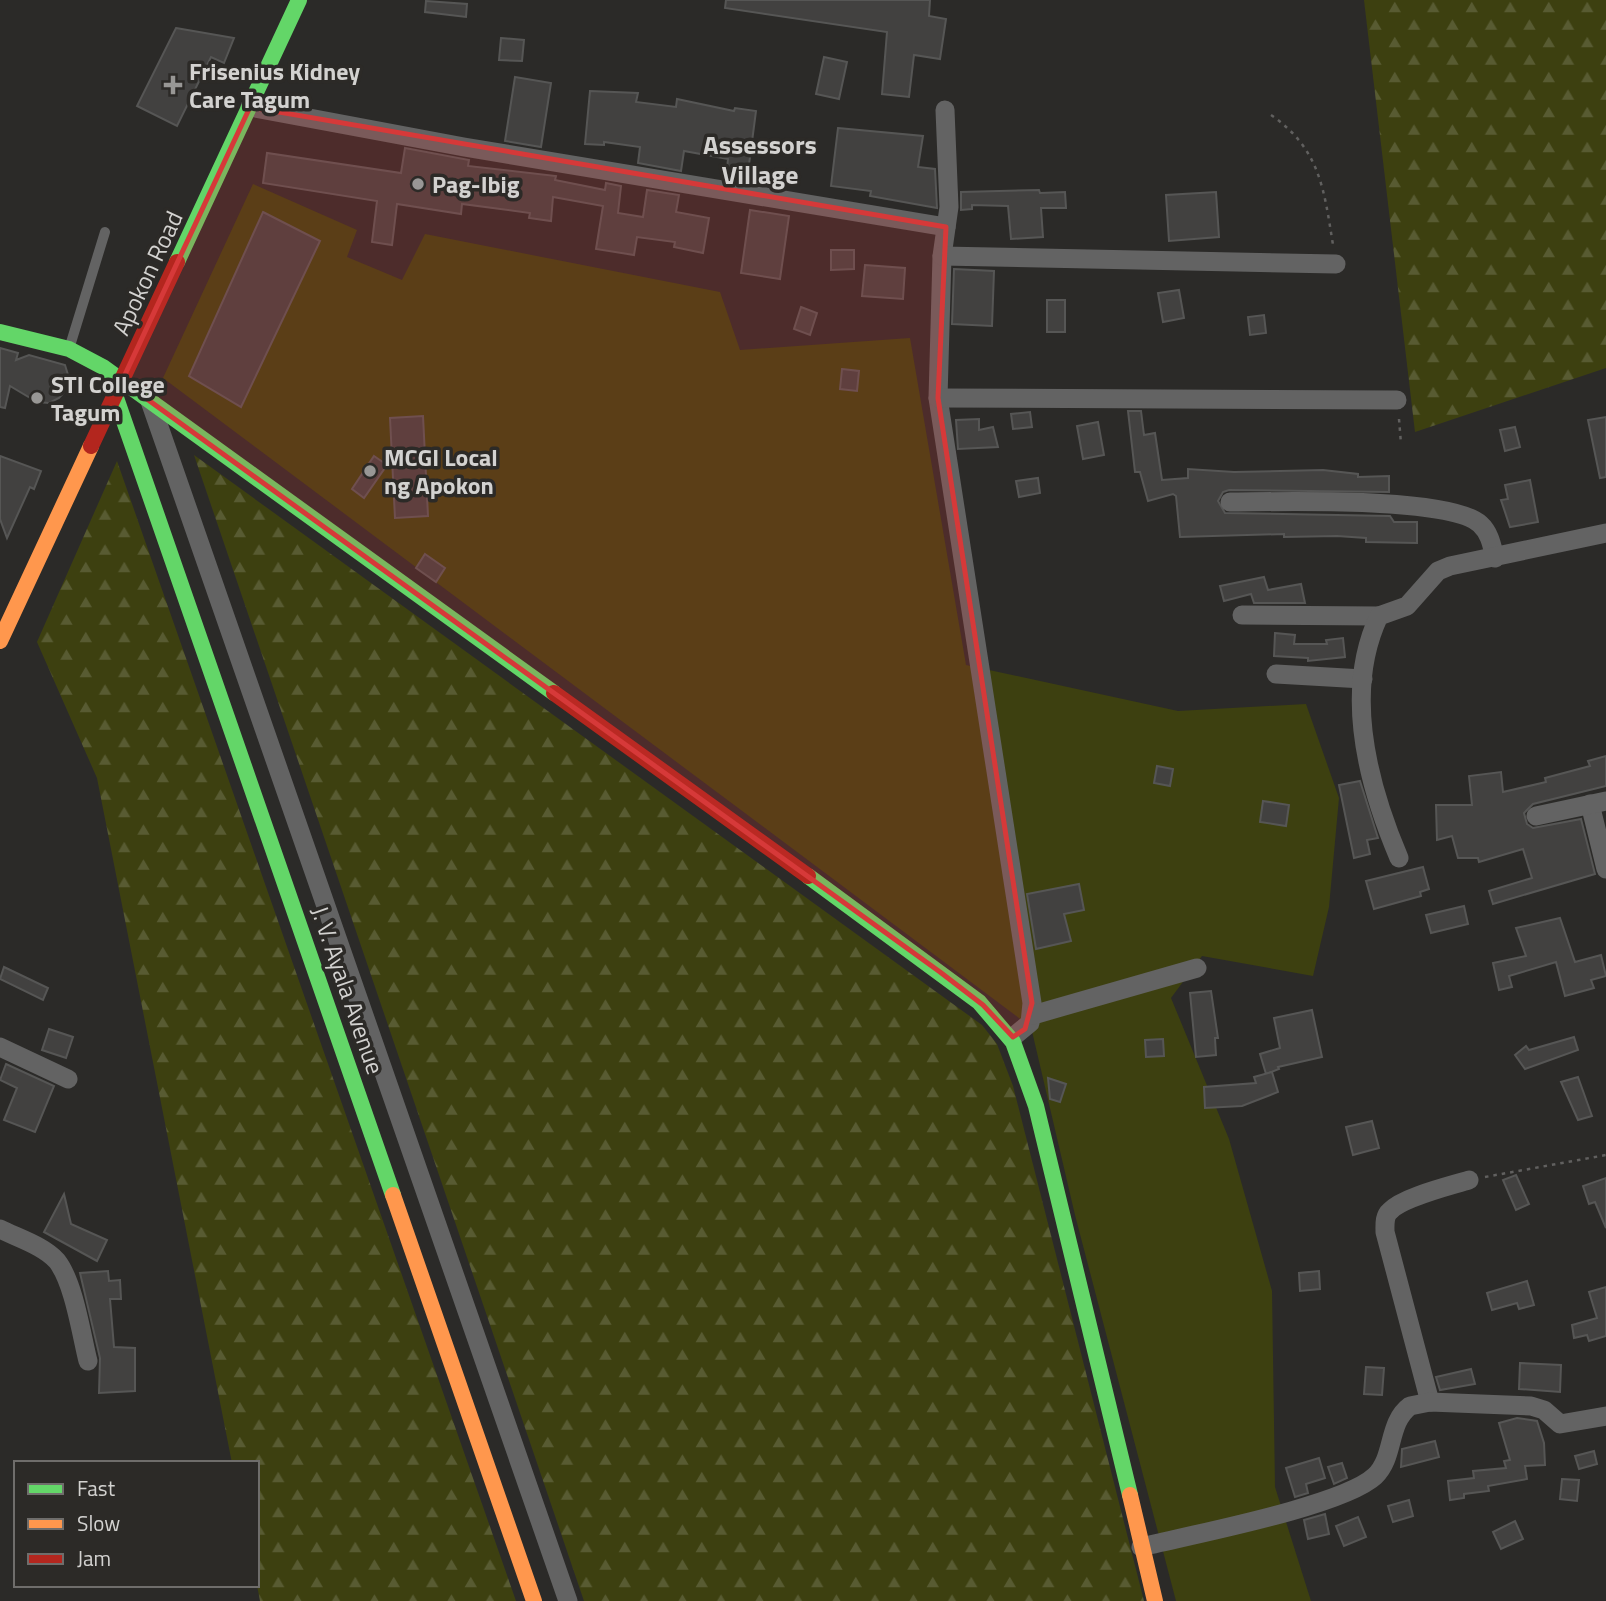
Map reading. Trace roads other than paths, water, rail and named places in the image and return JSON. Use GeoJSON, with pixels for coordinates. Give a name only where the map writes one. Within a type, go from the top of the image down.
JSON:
{"type":"FeatureCollection","features":[{"type":"Feature","properties":{"kind":"main road","name":"Apokon Road"},"geometry":{"type":"LineString","coordinates":[[0,641],[6,617],[119,388],[299,0]]}},
{"type":"Feature","properties":{"kind":"main road"},"geometry":{"type":"LineString","coordinates":[[0,332],[87,356],[119,388],[150,401],[951,981],[999,1019],[1013,1037],[1036,1106],[1155,1601]]}},
{"type":"Feature","properties":{"kind":"main road","name":"J. V. Ayala Avenue"},"geometry":{"type":"LineString","coordinates":[[119,388],[318,979],[534,1601]]}},
{"type":"Feature","properties":{"kind":"street"},"geometry":{"type":"LineString","coordinates":[[250,107],[946,227]]}},
{"type":"Feature","properties":{"kind":"street"},"geometry":{"type":"LineString","coordinates":[[945,110],[949,207],[942,256],[939,398],[1033,1015],[1025,1030],[1013,1037]]}},
{"type":"Feature","properties":{"kind":"street"},"geometry":{"type":"LineString","coordinates":[[942,256],[1336,264]]}},
{"type":"Feature","properties":{"kind":"street"},"geometry":{"type":"LineString","coordinates":[[939,398],[1397,400]]}},
{"type":"Feature","properties":{"kind":"street","name":"J. V. Ayala Avenue"},"geometry":{"type":"LineString","coordinates":[[150,401],[568,1601]]}},
{"type":"Feature","properties":{"kind":"street"},"geometry":{"type":"LineString","coordinates":[[1230,502],[1388,504],[1447,513],[1480,524],[1488,536],[1494,558]]}},
{"type":"Feature","properties":{"kind":"street"},"geometry":{"type":"LineString","coordinates":[[1242,615],[1379,616],[1416,600],[1438,571],[1606,533]]}},
{"type":"Feature","properties":{"kind":"street"},"geometry":{"type":"LineString","coordinates":[[1379,616],[1371,633],[1363,679],[1364,726],[1370,775],[1399,858]]}},
{"type":"Feature","properties":{"kind":"street"},"geometry":{"type":"LineString","coordinates":[[1276,674],[1363,679]]}},
{"type":"Feature","properties":{"kind":"street"},"geometry":{"type":"LineString","coordinates":[[1536,816],[1598,803],[1606,869]]}},
{"type":"Feature","properties":{"kind":"street"},"geometry":{"type":"LineString","coordinates":[[1033,1015],[1197,968]]}},
{"type":"Feature","properties":{"kind":"street"},"geometry":{"type":"LineString","coordinates":[[318,979],[348,969]]}},
{"type":"Feature","properties":{"kind":"street"},"geometry":{"type":"LineString","coordinates":[[0,1047],[68,1079]]}},
{"type":"Feature","properties":{"kind":"street"},"geometry":{"type":"LineString","coordinates":[[1430,1402],[1385,1232],[1385,1218],[1400,1204],[1469,1180]]}},
{"type":"Feature","properties":{"kind":"street"},"geometry":{"type":"LineString","coordinates":[[0,1229],[43,1250],[57,1261],[66,1278],[88,1361]]}},
{"type":"Feature","properties":{"kind":"street"},"geometry":{"type":"LineString","coordinates":[[1141,1547],[1292,1509],[1353,1489],[1373,1478],[1385,1466],[1403,1411],[1410,1406],[1430,1402],[1531,1406],[1544,1410],[1560,1424],[1606,1416]]}},
{"type":"Feature","properties":{"kind":"street"},"geometry":{"type":"LineString","coordinates":[[505,1517],[535,1506]]}},
{"type":"Feature","properties":{"kind":"lane"},"geometry":{"type":"LineString","coordinates":[[69,349],[105,232]]}},
{"type":"Feature","properties":{"kind":"place","name":"Frisenius Kidney Care Tagum"},"geometry":{"type":"Point","coordinates":[173,85]}},
{"type":"Feature","properties":{"kind":"place","name":"Pag-Ibig"},"geometry":{"type":"Point","coordinates":[418,184]}},
{"type":"Feature","properties":{"kind":"place","name":"STI College Tagum"},"geometry":{"type":"Point","coordinates":[37,398]}},
{"type":"Feature","properties":{"kind":"place","name":"MCGI Local ng Apokon"},"geometry":{"type":"Point","coordinates":[370,471]}},
{"type":"Feature","properties":{"kind":"district","name":"Assessors Village"},"geometry":{"type":"Point","coordinates":[760,159]}}]}
